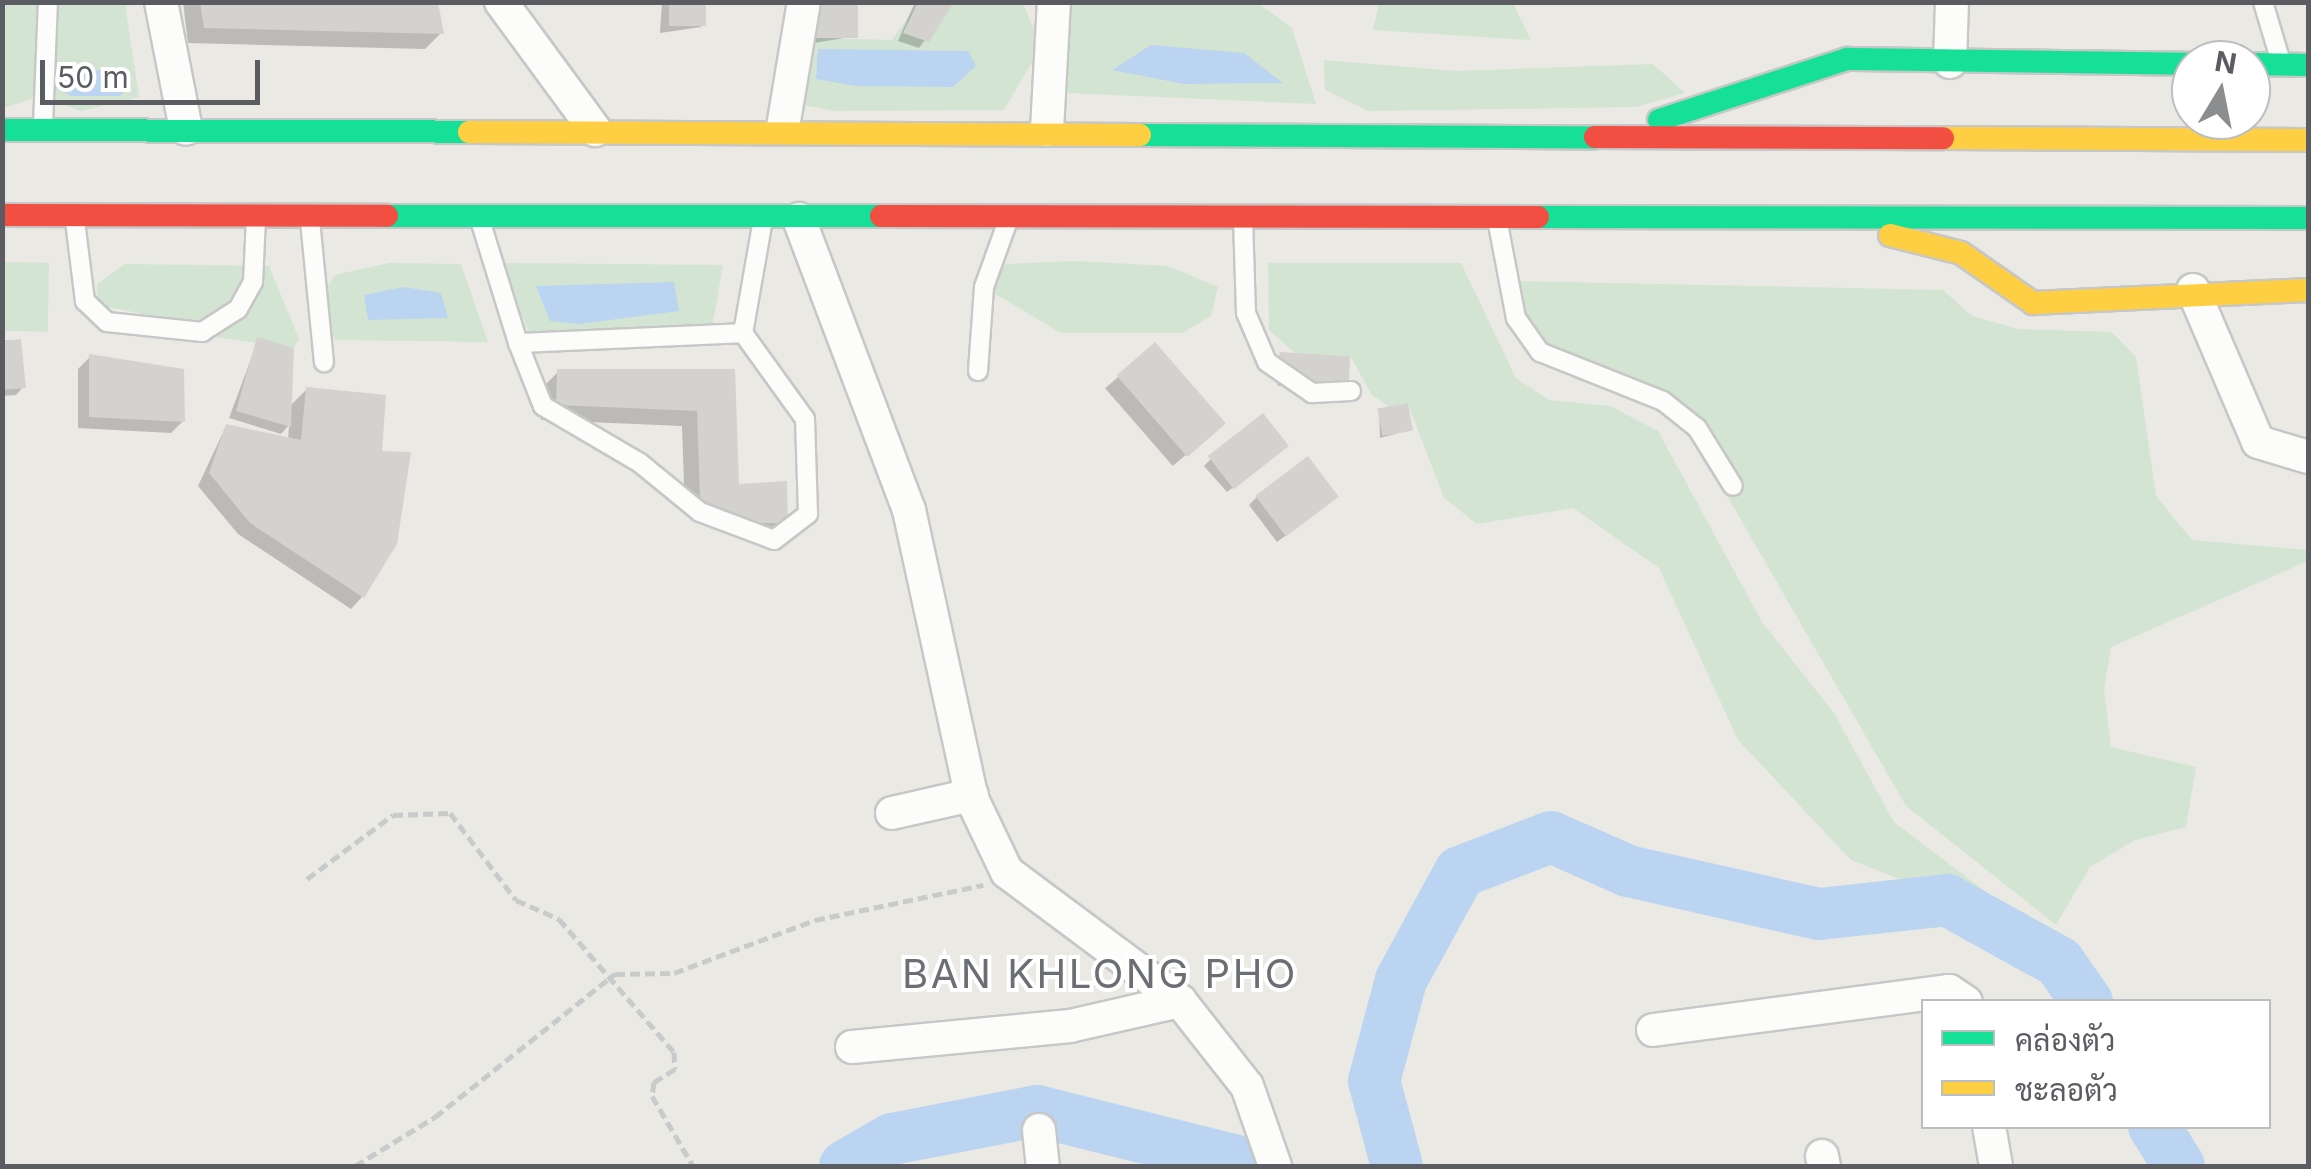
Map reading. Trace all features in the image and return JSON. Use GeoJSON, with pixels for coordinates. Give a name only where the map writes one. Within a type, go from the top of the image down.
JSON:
{"type":"FeatureCollection","features":[{"type":"Feature","properties":{"kind":"main road"},"geometry":{"type":"LineString","coordinates":[[1855,88],[1869,74],[1935,62]]}},
{"type":"Feature","properties":{"kind":"main road"},"geometry":{"type":"LineString","coordinates":[[1599,134],[1701,110],[1820,65],[2171,64]]}},
{"type":"Feature","properties":{"kind":"main road"},"geometry":{"type":"LineString","coordinates":[[2271,65],[2308,65]]}},
{"type":"Feature","properties":{"kind":"main road"},"geometry":{"type":"LineString","coordinates":[[1866,111],[1915,140]]}},
{"type":"Feature","properties":{"kind":"main road"},"geometry":{"type":"LineString","coordinates":[[2,130],[783,128],[1915,140],[2308,140]]}},
{"type":"Feature","properties":{"kind":"main road"},"geometry":{"type":"LineString","coordinates":[[2,215],[799,219],[1818,218],[2059,214],[2308,218]]}},
{"type":"Feature","properties":{"kind":"main road"},"geometry":{"type":"LineString","coordinates":[[2059,214],[2027,253],[2036,288],[2086,294]]}},
{"type":"Feature","properties":{"kind":"main road"},"geometry":{"type":"LineString","coordinates":[[1818,218],[1961,252],[2008,294],[2032,303],[2086,294],[2308,290]]}},
{"type":"Feature","properties":{"kind":"street"},"geometry":{"type":"LineString","coordinates":[[161,2],[186,130]]}},
{"type":"Feature","properties":{"kind":"street"},"geometry":{"type":"LineString","coordinates":[[502,2],[596,130]]}},
{"type":"Feature","properties":{"kind":"street"},"geometry":{"type":"LineString","coordinates":[[1047,130],[1054,2]]}},
{"type":"Feature","properties":{"kind":"street"},"geometry":{"type":"LineString","coordinates":[[1935,62],[1952,2]]}},
{"type":"Feature","properties":{"kind":"street"},"geometry":{"type":"LineString","coordinates":[[783,128],[794,85],[803,11]]}},
{"type":"Feature","properties":{"kind":"street"},"geometry":{"type":"LineString","coordinates":[[799,219],[909,510],[972,794],[1007,872],[1180,1001],[1247,1086],[1271,1153]]}},
{"type":"Feature","properties":{"kind":"street"},"geometry":{"type":"LineString","coordinates":[[2194,290],[2258,442],[2308,458]]}},
{"type":"Feature","properties":{"kind":"street"},"geometry":{"type":"LineString","coordinates":[[892,813],[972,794]]}},
{"type":"Feature","properties":{"kind":"street"},"geometry":{"type":"LineString","coordinates":[[1653,1030],[1949,991],[1961,999]]}},
{"type":"Feature","properties":{"kind":"street"},"geometry":{"type":"LineString","coordinates":[[852,1046],[1070,1026],[1180,1001]]}},
{"type":"Feature","properties":{"kind":"street"},"geometry":{"type":"LineString","coordinates":[[1990,1129],[1996,1166]]}},
{"type":"Feature","properties":{"kind":"street"},"geometry":{"type":"LineString","coordinates":[[1039,1130],[1043,1166]]}},
{"type":"Feature","properties":{"kind":"lane"},"geometry":{"type":"LineString","coordinates":[[42,130],[48,2]]}},
{"type":"Feature","properties":{"kind":"lane"},"geometry":{"type":"LineString","coordinates":[[2263,2],[2282,65]]}},
{"type":"Feature","properties":{"kind":"lane"},"geometry":{"type":"LineString","coordinates":[[75,215],[85,301],[107,322],[202,332],[238,309],[252,282],[256,214]]}},
{"type":"Feature","properties":{"kind":"lane"},"geometry":{"type":"LineString","coordinates":[[310,214],[324,362]]}},
{"type":"Feature","properties":{"kind":"lane"},"geometry":{"type":"LineString","coordinates":[[478,215],[515,334],[543,406],[700,512],[774,540],[808,514],[805,419],[743,333],[763,219]]}},
{"type":"Feature","properties":{"kind":"lane"},"geometry":{"type":"LineString","coordinates":[[978,371],[984,287],[1009,218]]}},
{"type":"Feature","properties":{"kind":"lane"},"geometry":{"type":"LineString","coordinates":[[1243,218],[1246,313],[1267,362],[1312,394],[1352,392]]}},
{"type":"Feature","properties":{"kind":"lane"},"geometry":{"type":"LineString","coordinates":[[1496,218],[1516,318],[1540,352],[1663,401],[1697,428],[1732,486]]}},
{"type":"Feature","properties":{"kind":"lane"},"geometry":{"type":"LineString","coordinates":[[515,334],[743,333]]}},
{"type":"Feature","properties":{"kind":"path"},"geometry":{"type":"LineString","coordinates":[[307,879],[394,815],[450,814],[516,900],[559,919],[615,974],[674,1052],[675,1069],[654,1082],[652,1096],[693,1166]]}},
{"type":"Feature","properties":{"kind":"path"},"geometry":{"type":"LineString","coordinates":[[355,1166],[436,1117],[615,974],[674,973],[814,920],[982,886],[1007,872]]}},
{"type":"Feature","properties":{"kind":"green space"},"geometry":{"type":"Polygon","coordinates":[[[3,3],[48,3],[51,28],[59,3],[125,3],[139,97],[81,111],[42,96],[3,108],[3,3]]]}},
{"type":"Feature","properties":{"kind":"green space"},"geometry":{"type":"Polygon","coordinates":[[[918,3],[1023,3],[1041,47],[1004,110],[835,111],[792,103],[808,38],[892,40],[918,3]]]}},
{"type":"Feature","properties":{"kind":"green space"},"geometry":{"type":"Polygon","coordinates":[[[1070,3],[1258,3],[1292,28],[1316,104],[1068,93],[1070,3]]]}},
{"type":"Feature","properties":{"kind":"green space"},"geometry":{"type":"Polygon","coordinates":[[[1379,3],[1513,3],[1531,40],[1373,30],[1379,3]]]}},
{"type":"Feature","properties":{"kind":"green space"},"geometry":{"type":"Polygon","coordinates":[[[1324,60],[1457,71],[1653,64],[1685,93],[1636,107],[1368,111],[1325,90],[1324,60]]]}},
{"type":"Feature","properties":{"kind":"green space"},"geometry":{"type":"Polygon","coordinates":[[[1075,261],[1168,266],[1218,287],[1211,316],[1182,333],[1061,333],[992,292],[991,276],[1006,264],[1075,261]]]}},
{"type":"Feature","properties":{"kind":"green space"},"geometry":{"type":"Polygon","coordinates":[[[3,262],[49,263],[48,332],[2,331],[3,262]]]}},
{"type":"Feature","properties":{"kind":"green space"},"geometry":{"type":"Polygon","coordinates":[[[389,263],[461,264],[488,342],[335,340],[317,304],[335,275],[389,263]]]}},
{"type":"Feature","properties":{"kind":"green space"},"geometry":{"type":"Polygon","coordinates":[[[500,263],[723,265],[710,340],[533,342],[500,263]]]}},
{"type":"Feature","properties":{"kind":"green space"},"geometry":{"type":"Polygon","coordinates":[[[1268,263],[1461,263],[1516,378],[1549,400],[1610,406],[1658,431],[1762,622],[1834,713],[1894,822],[2044,936],[1851,860],[1738,740],[1659,568],[1573,508],[1477,524],[1444,498],[1408,404],[1390,407],[1372,395],[1350,356],[1295,353],[1269,330],[1268,263]]]}},
{"type":"Feature","properties":{"kind":"green space"},"geometry":{"type":"Polygon","coordinates":[[[125,264],[269,266],[299,339],[294,348],[185,333],[168,319],[98,305],[97,284],[125,264]]]}},
{"type":"Feature","properties":{"kind":"green space"},"geometry":{"type":"Polygon","coordinates":[[[1515,281],[1943,290],[1972,316],[2019,329],[2112,332],[2136,357],[2156,496],[2192,540],[2308,550],[2308,561],[2111,647],[2104,689],[2111,747],[2196,767],[2186,827],[2135,840],[2090,867],[2056,925],[1906,806],[1681,416],[1575,379],[1523,344],[1509,299],[1515,281]]]}},
{"type":"Feature","properties":{"kind":"water"},"geometry":{"type":"Polygon","coordinates":[[[1151,45],[1244,53],[1283,83],[1184,84],[1112,70],[1151,45]]]}},
{"type":"Feature","properties":{"kind":"water"},"geometry":{"type":"Polygon","coordinates":[[[818,49],[968,51],[976,66],[953,87],[856,86],[816,79],[818,49]]]}},
{"type":"Feature","properties":{"kind":"water"},"geometry":{"type":"Polygon","coordinates":[[[57,70],[101,70],[132,82],[120,96],[71,96],[54,87],[57,70]]]}},
{"type":"Feature","properties":{"kind":"water"},"geometry":{"type":"Polygon","coordinates":[[[674,282],[679,311],[579,324],[550,321],[536,286],[674,282]]]}},
{"type":"Feature","properties":{"kind":"water"},"geometry":{"type":"Polygon","coordinates":[[[404,287],[441,293],[448,318],[368,320],[364,295],[404,287]]]}},
{"type":"Feature","properties":{"kind":"building"},"geometry":{"type":"Polygon","coordinates":[[[200,2],[438,2],[444,34],[204,28],[200,2]]]}},
{"type":"Feature","properties":{"kind":"building"},"geometry":{"type":"Polygon","coordinates":[[[669,2],[706,2],[706,26],[669,26],[669,2]]]}},
{"type":"Feature","properties":{"kind":"building"},"geometry":{"type":"Polygon","coordinates":[[[808,2],[858,2],[858,38],[808,38],[808,2]]]}},
{"type":"Feature","properties":{"kind":"building"},"geometry":{"type":"Polygon","coordinates":[[[918,2],[954,2],[929,42],[903,33],[918,2]]]}},
{"type":"Feature","properties":{"kind":"building"},"geometry":{"type":"Polygon","coordinates":[[[257,337],[294,348],[291,427],[236,411],[257,337]]]}},
{"type":"Feature","properties":{"kind":"building"},"geometry":{"type":"Polygon","coordinates":[[[21,339],[26,388],[2,390],[2,341],[21,339]]]}},
{"type":"Feature","properties":{"kind":"building"},"geometry":{"type":"Polygon","coordinates":[[[1155,342],[1226,424],[1187,457],[1117,375],[1155,342]]]}},
{"type":"Feature","properties":{"kind":"building"},"geometry":{"type":"Polygon","coordinates":[[[1279,352],[1350,356],[1349,384],[1286,379],[1279,352]]]}},
{"type":"Feature","properties":{"kind":"building"},"geometry":{"type":"Polygon","coordinates":[[[89,354],[184,369],[185,422],[89,417],[89,354]]]}},
{"type":"Feature","properties":{"kind":"building"},"geometry":{"type":"Polygon","coordinates":[[[557,369],[735,369],[739,484],[787,481],[788,523],[758,523],[700,499],[697,411],[556,405],[557,369]]]}},
{"type":"Feature","properties":{"kind":"building"},"geometry":{"type":"Polygon","coordinates":[[[306,387],[386,395],[382,451],[411,452],[397,544],[364,598],[250,523],[209,473],[226,424],[301,440],[306,387]]]}},
{"type":"Feature","properties":{"kind":"building"},"geometry":{"type":"Polygon","coordinates":[[[1408,403],[1413,431],[1382,436],[1377,408],[1408,403]]]}},
{"type":"Feature","properties":{"kind":"building"},"geometry":{"type":"Polygon","coordinates":[[[1263,413],[1289,446],[1234,489],[1208,456],[1263,413]]]}},
{"type":"Feature","properties":{"kind":"building"},"geometry":{"type":"Polygon","coordinates":[[[1308,456],[1339,497],[1286,536],[1255,496],[1308,456]]]}},
{"type":"Feature","properties":{"kind":"waterway"},"geometry":{"type":"LineString","coordinates":[[1397,1166],[1374,1081],[1401,980],[1460,872],[1551,837],[1628,871],[1819,914],[1947,900],[2059,962],[2085,999]]}},
{"type":"Feature","properties":{"kind":"waterway"},"geometry":{"type":"LineString","coordinates":[[845,1166],[892,1139],[1037,1111],[1257,1166]]}},
{"type":"Feature","properties":{"kind":"waterway"},"geometry":{"type":"LineString","coordinates":[[2156,1129],[2179,1166]]}},
{"type":"Feature","properties":{"kind":"traffic: fast"},"geometry":{"type":"LineString","coordinates":[[1659,120],[1847,59],[2171,64]]}},
{"type":"Feature","properties":{"kind":"traffic: fast"},"geometry":{"type":"LineString","coordinates":[[2271,64],[2308,65]]}},
{"type":"Feature","properties":{"kind":"traffic: fast"},"geometry":{"type":"LineString","coordinates":[[2,130],[469,132]]}},
{"type":"Feature","properties":{"kind":"traffic: fast"},"geometry":{"type":"LineString","coordinates":[[1140,135],[1595,137]]}},
{"type":"Feature","properties":{"kind":"traffic: fast"},"geometry":{"type":"LineString","coordinates":[[387,216],[881,216]]}},
{"type":"Feature","properties":{"kind":"traffic: fast"},"geometry":{"type":"LineString","coordinates":[[1538,217],[2308,218]]}},
{"type":"Feature","properties":{"kind":"traffic: slow"},"geometry":{"type":"LineString","coordinates":[[469,132],[1140,135]]}},
{"type":"Feature","properties":{"kind":"traffic: slow"},"geometry":{"type":"LineString","coordinates":[[1943,138],[2308,140]]}},
{"type":"Feature","properties":{"kind":"traffic: slow"},"geometry":{"type":"LineString","coordinates":[[1890,235],[1961,253],[2033,303],[2308,290]]}},
{"type":"Feature","properties":{"kind":"traffic: jam"},"geometry":{"type":"LineString","coordinates":[[1595,137],[1943,138]]}},
{"type":"Feature","properties":{"kind":"traffic: jam"},"geometry":{"type":"LineString","coordinates":[[2,215],[387,216]]}},
{"type":"Feature","properties":{"kind":"traffic: jam"},"geometry":{"type":"LineString","coordinates":[[881,216],[1538,217]]}},
{"type":"Feature","properties":{"kind":"district","name":"BAN KHLONG PHO"},"geometry":{"type":"Point","coordinates":[1100,974]}}]}
